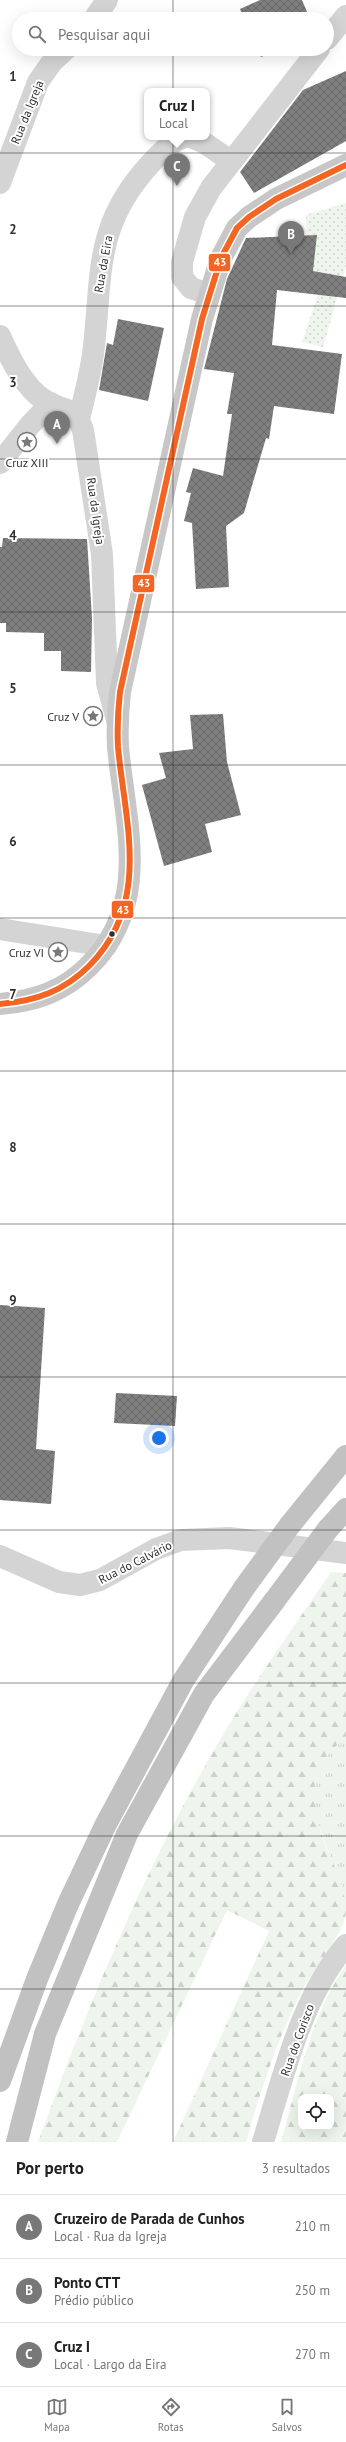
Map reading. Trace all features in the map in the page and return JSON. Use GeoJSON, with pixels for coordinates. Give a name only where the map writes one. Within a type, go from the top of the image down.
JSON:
{"type":"FeatureCollection","features":[{"type":"Feature","properties":{"kind":"highway"},"geometry":{"type":"LineString","coordinates":[[0,2081],[34,1986],[68,1904],[106,1824],[183,1681],[244,1588],[290,1525],[346,1456]]}},
{"type":"Feature","properties":{"kind":"highway"},"geometry":{"type":"LineString","coordinates":[[17,2142],[45,2034],[128,1834],[204,1694],[328,1529],[346,1510]]}},
{"type":"Feature","properties":{"kind":"main road"},"geometry":{"type":"LineString","coordinates":[[0,1004],[38,999],[61,989],[80,975],[106,946],[124,908],[131,863],[130,835],[117,722],[125,666],[209,294],[214,276],[228,242],[248,217],[276,199],[346,165]]}},
{"type":"Feature","properties":{"kind":"street"},"geometry":{"type":"LineString","coordinates":[[99,12],[107,0]]}},
{"type":"Feature","properties":{"kind":"street"},"geometry":{"type":"LineString","coordinates":[[334,31],[346,16]]}},
{"type":"Feature","properties":{"kind":"street","name":"Rua da Igreja"},"geometry":{"type":"LineString","coordinates":[[0,183],[38,82],[52,62],[58,56]]}},
{"type":"Feature","properties":{"kind":"street"},"geometry":{"type":"LineString","coordinates":[[209,294],[191,288],[185,283],[182,277],[182,262],[195,217],[212,188],[231,161],[314,56]]}},
{"type":"Feature","properties":{"kind":"street","name":"Rua da Eira"},"geometry":{"type":"LineString","coordinates":[[80,419],[93,354],[102,255],[111,222],[126,195],[148,167],[169,145],[179,140]]}},
{"type":"Feature","properties":{"kind":"street"},"geometry":{"type":"LineString","coordinates":[[198,140],[231,161]]}},
{"type":"Feature","properties":{"kind":"street"},"geometry":{"type":"LineString","coordinates":[[0,336],[28,385],[44,400],[69,409],[80,419]]}},
{"type":"Feature","properties":{"kind":"street"},"geometry":{"type":"LineString","coordinates":[[0,463],[30,425],[52,404]]}},
{"type":"Feature","properties":{"kind":"street","name":"Rua da Igreja"},"geometry":{"type":"LineString","coordinates":[[80,419],[87,444],[98,517],[102,554],[106,671],[110,698],[117,722]]}},
{"type":"Feature","properties":{"kind":"street"},"geometry":{"type":"LineString","coordinates":[[0,929],[106,946]]}},
{"type":"Feature","properties":{"kind":"street","name":"Rua do Calvário"},"geometry":{"type":"LineString","coordinates":[[0,1556],[59,1582],[80,1585],[100,1580],[156,1549],[181,1540],[229,1538],[346,1553]]}},
{"type":"Feature","properties":{"kind":"street","name":"Rua do Corisco"},"geometry":{"type":"LineString","coordinates":[[263,2142],[307,2010],[322,1980],[346,1945]]}},
{"type":"Feature","properties":{"kind":"green space"},"geometry":{"type":"Polygon","coordinates":[[[346,203],[346,266],[323,347],[302,342],[318,295],[320,273],[313,271],[317,236],[307,236],[306,215],[346,203]]]}},
{"type":"Feature","properties":{"kind":"green space"},"geometry":{"type":"Polygon","coordinates":[[[331,1572],[346,1573],[346,1736],[322,1762],[316,1777],[314,1789],[320,1828],[328,1853],[338,1874],[345,1900],[346,1912],[340,1931],[305,1985],[284,2030],[257,2104],[246,2142],[173,2142],[269,1931],[227,1910],[117,2142],[38,2142],[92,2001],[112,1954],[154,1863],[177,1818],[231,1721],[263,1671],[331,1572]]]}},
{"type":"Feature","properties":{"kind":"green space"},"geometry":{"type":"Polygon","coordinates":[[[346,1736],[346,1911],[343,1893],[324,1839],[314,1802],[315,1784],[320,1766],[328,1754],[346,1736]]]}},
{"type":"Feature","properties":{"kind":"green space"},"geometry":{"type":"Polygon","coordinates":[[[346,1965],[346,2142],[281,2142],[306,2050],[323,2006],[346,1965]]]}},
{"type":"Feature","properties":{"kind":"building"},"geometry":{"type":"Polygon","coordinates":[[[260,0],[302,0],[307,12],[241,12],[240,9],[260,0]]]}},
{"type":"Feature","properties":{"kind":"building"},"geometry":{"type":"Polygon","coordinates":[[[346,71],[346,141],[254,193],[240,172],[303,90],[346,71]]]}},
{"type":"Feature","properties":{"kind":"building"},"geometry":{"type":"Polygon","coordinates":[[[317,235],[313,271],[346,277],[346,298],[277,290],[272,345],[342,354],[334,414],[274,406],[269,439],[266,438],[244,513],[226,526],[229,587],[196,589],[192,523],[184,521],[191,493],[186,492],[193,468],[223,476],[232,414],[227,414],[234,373],[204,369],[227,279],[246,238],[317,235]]]}},
{"type":"Feature","properties":{"kind":"building"},"geometry":{"type":"Polygon","coordinates":[[[118,319],[164,328],[148,401],[99,390],[107,343],[113,345],[118,319]]]}},
{"type":"Feature","properties":{"kind":"building"},"geometry":{"type":"Polygon","coordinates":[[[3,538],[87,539],[92,618],[91,672],[61,671],[61,651],[44,651],[44,633],[6,632],[6,623],[0,623],[0,547],[2,547],[3,538]]]}},
{"type":"Feature","properties":{"kind":"building"},"geometry":{"type":"Polygon","coordinates":[[[223,714],[227,762],[241,815],[205,824],[212,852],[164,866],[142,785],[166,778],[159,753],[193,749],[190,715],[223,714]]]}},
{"type":"Feature","properties":{"kind":"building"},"geometry":{"type":"Polygon","coordinates":[[[0,1305],[45,1308],[36,1449],[55,1451],[51,1504],[0,1500],[0,1305]]]}},
{"type":"Feature","properties":{"kind":"building"},"geometry":{"type":"Polygon","coordinates":[[[116,1393],[177,1396],[175,1426],[114,1423],[116,1393]]]}},
{"type":"Feature","properties":{"kind":"transit line","name":"43"},"geometry":{"type":"LineString","coordinates":[[0,1004],[13,1003],[37,997],[49,993],[70,982],[89,966],[109,942],[121,916],[128,889],[130,861],[129,833],[118,747],[120,692],[202,319],[221,258],[237,228],[249,217],[276,199],[346,165]]}},
{"type":"Feature","properties":{"kind":"place","name":"Cruz I"},"geometry":{"type":"Point","coordinates":[177,186]}},
{"type":"Feature","properties":{"kind":"place","name":"Ponto CTT"},"geometry":{"type":"Point","coordinates":[291,254]}},
{"type":"Feature","properties":{"kind":"place","name":"Cruz XIII"},"geometry":{"type":"Point","coordinates":[27,442]}},
{"type":"Feature","properties":{"kind":"place","name":"Cruzeiro de Parada de Cunhos"},"geometry":{"type":"Point","coordinates":[57,444]}},
{"type":"Feature","properties":{"kind":"place","name":"Cruz V"},"geometry":{"type":"Point","coordinates":[93,716]}},
{"type":"Feature","properties":{"kind":"place","name":"Cruz VI"},"geometry":{"type":"Point","coordinates":[58,952]}}]}
